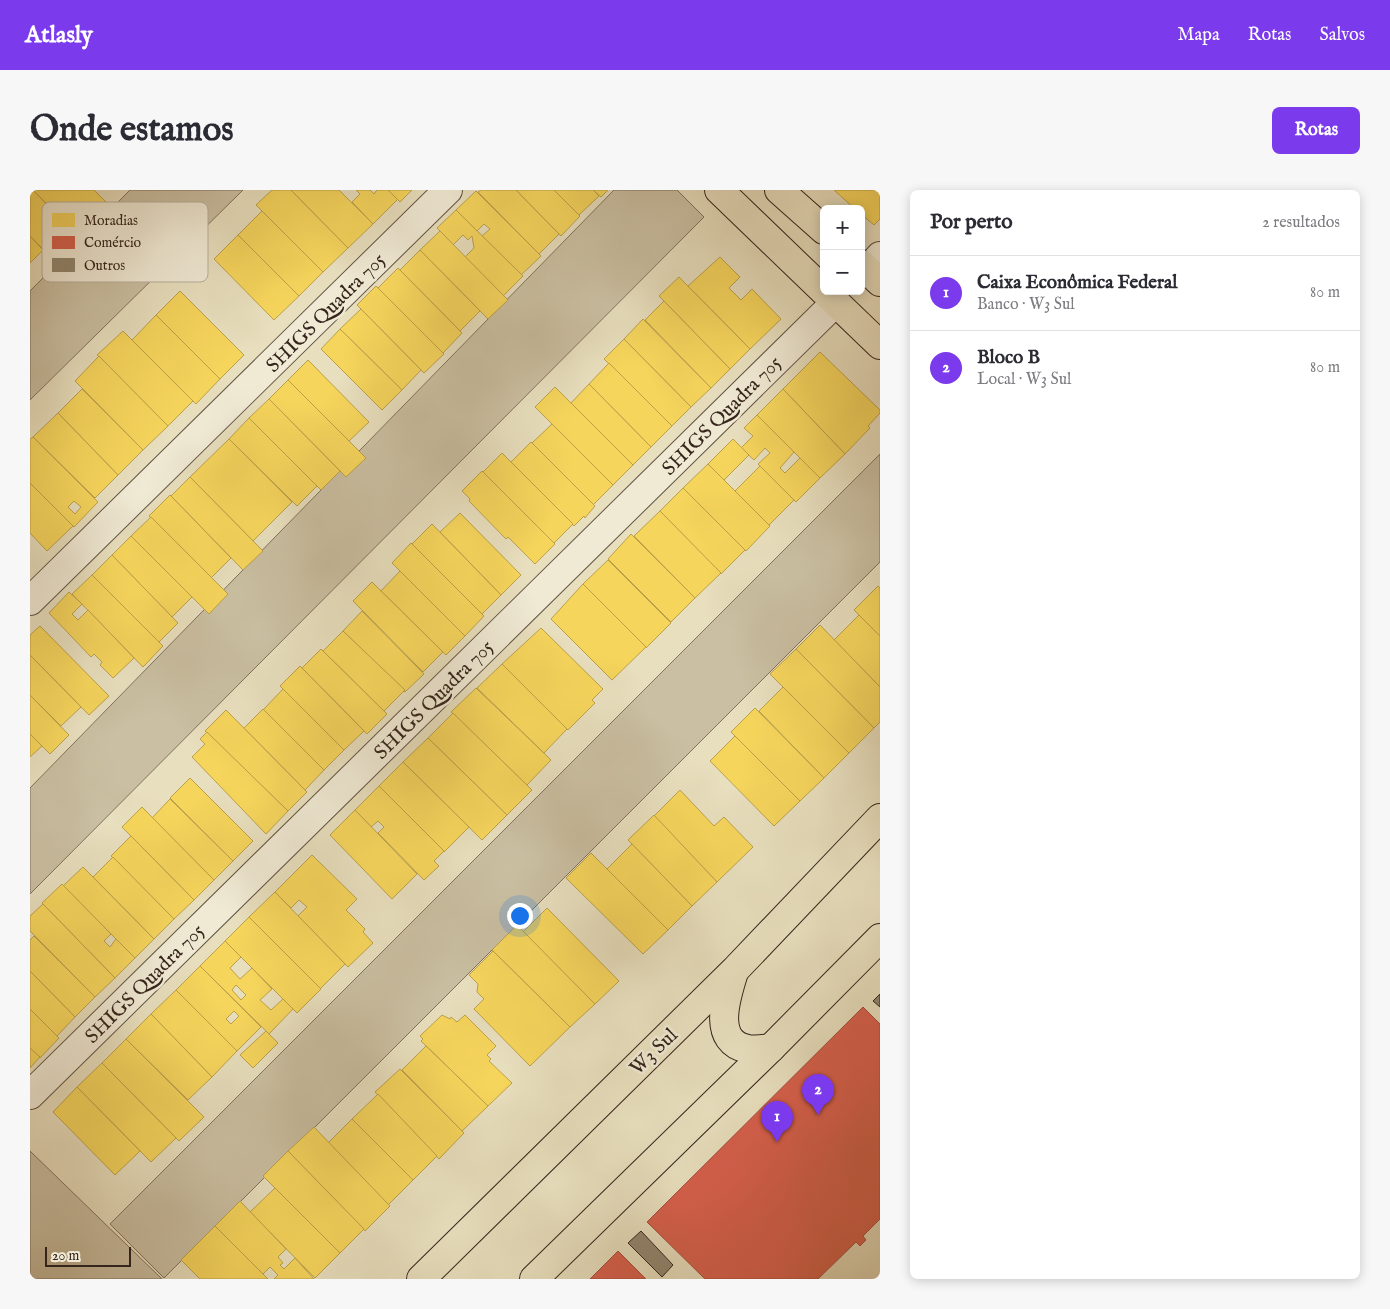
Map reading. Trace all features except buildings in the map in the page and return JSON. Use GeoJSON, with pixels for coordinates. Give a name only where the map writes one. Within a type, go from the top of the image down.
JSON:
{"type":"FeatureCollection","features":[{"type":"Feature","properties":{"kind":"main road"},"geometry":{"type":"LineString","coordinates":[[720,190],[880,345]]}},
{"type":"Feature","properties":{"kind":"main road"},"geometry":{"type":"LineString","coordinates":[[778,190],[820,227]]}},
{"type":"Feature","properties":{"kind":"main road","name":"W3 Sul"},"geometry":{"type":"LineString","coordinates":[[421,1279],[735,970],[880,818]]}},
{"type":"Feature","properties":{"kind":"main road"},"geometry":{"type":"LineString","coordinates":[[534,1279],[771,1048],[880,938]]}},
{"type":"Feature","properties":{"kind":"main road"},"geometry":{"type":"LineString","coordinates":[[735,970],[724,1008],[724,1024],[737,1046],[749,1050],[771,1048]]}},
{"type":"Feature","properties":{"kind":"street","name":"SHIGS Quadra 705"},"geometry":{"type":"LineString","coordinates":[[30,601],[448,190]]}},
{"type":"Feature","properties":{"kind":"street","name":"SHIGS Quadra 705"},"geometry":{"type":"LineString","coordinates":[[30,1095],[835,303]]}},
{"type":"Feature","properties":{"kind":"shaded area"},"geometry":{"type":"Polygon","coordinates":[[[130,190],[243,190],[208,225],[208,202],[118,202],[130,190]]]}},
{"type":"Feature","properties":{"kind":"shaded area"},"geometry":{"type":"Polygon","coordinates":[[[614,190],[677,190],[704,217],[30,894],[30,788],[614,190]]]}},
{"type":"Feature","properties":{"kind":"shaded area"},"geometry":{"type":"Polygon","coordinates":[[[42,279],[42,282],[150,282],[30,400],[30,291],[42,279]]]}},
{"type":"Feature","properties":{"kind":"shaded area"},"geometry":{"type":"Polygon","coordinates":[[[880,454],[880,562],[164,1278],[110,1224],[880,454]]]}},
{"type":"Feature","properties":{"kind":"shaded area"},"geometry":{"type":"Polygon","coordinates":[[[30,1151],[162,1279],[30,1279],[30,1151]]]}},
{"type":"Feature","properties":{"kind":"place","name":"Bloco B"},"geometry":{"type":"Point","coordinates":[818,1115]}},
{"type":"Feature","properties":{"kind":"place","name":"Caixa Econômica Federal"},"geometry":{"type":"Point","coordinates":[777,1142]}}]}
